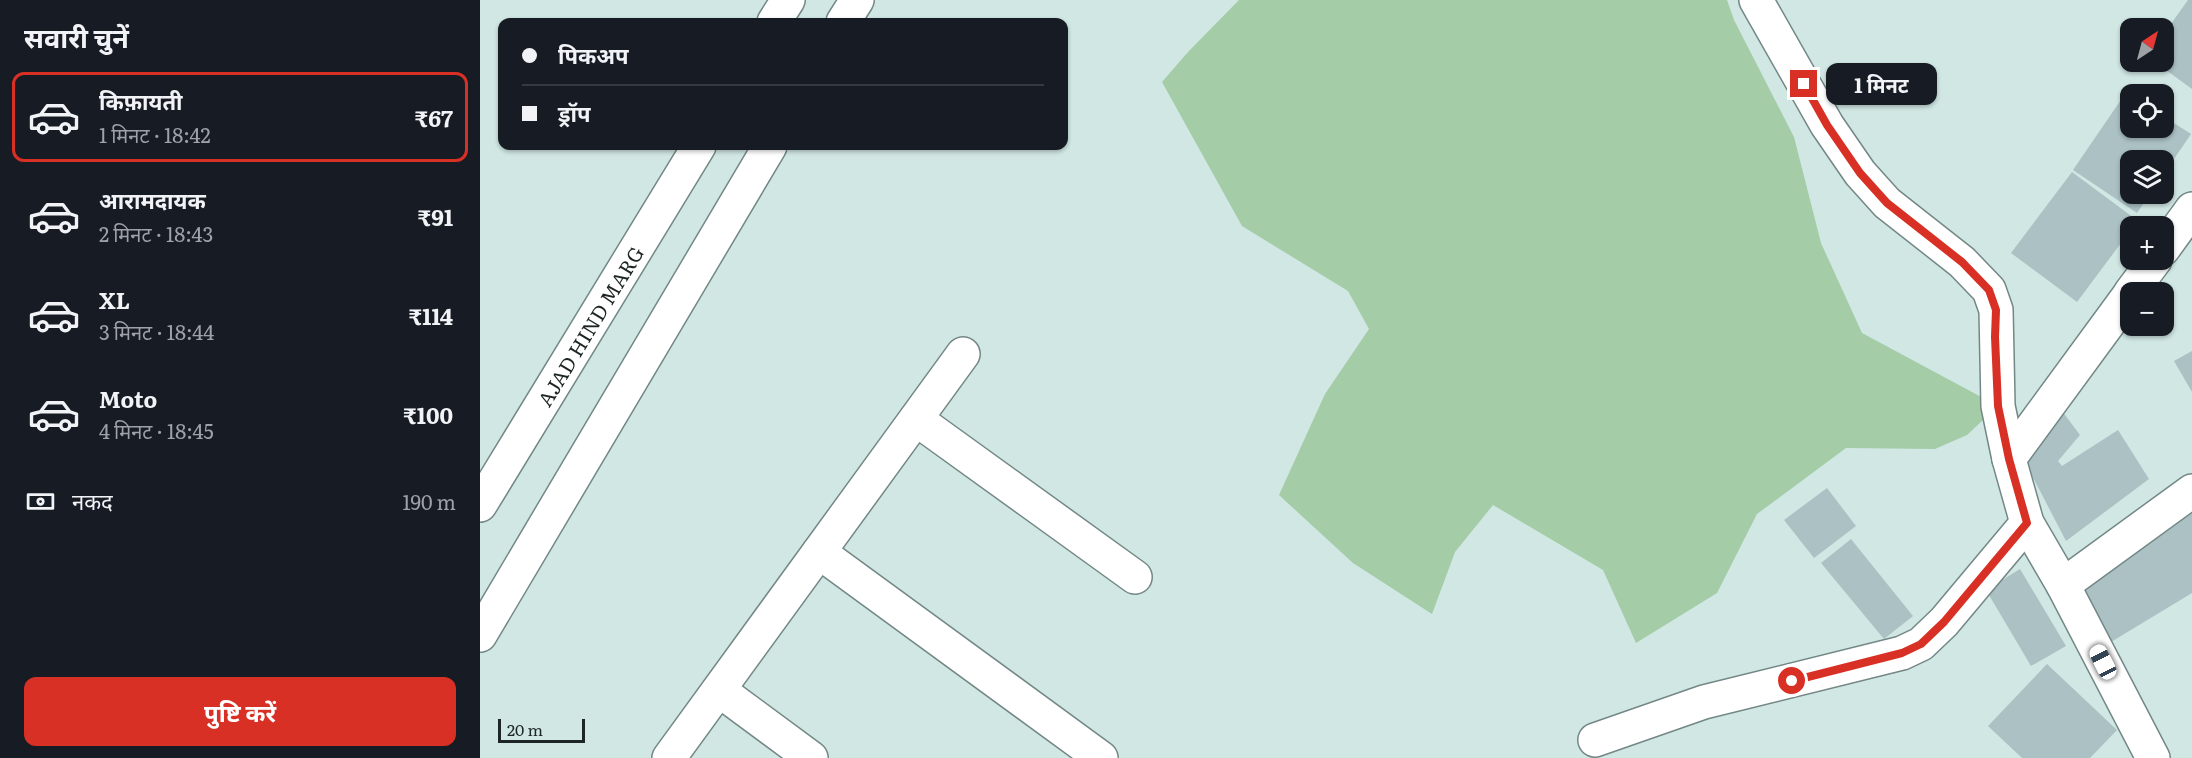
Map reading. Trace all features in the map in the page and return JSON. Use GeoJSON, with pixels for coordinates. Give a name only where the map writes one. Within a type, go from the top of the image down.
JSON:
{"type":"FeatureCollection","features":[{"type":"Feature","properties":{"kind":"street"},"geometry":{"type":"LineString","coordinates":[[777,18],[788,0]]}},
{"type":"Feature","properties":{"kind":"street"},"geometry":{"type":"LineString","coordinates":[[846,18],[857,0]]}},
{"type":"Feature","properties":{"kind":"street"},"geometry":{"type":"LineString","coordinates":[[1756,0],[1827,125],[1860,173],[1887,203],[1962,262],[1989,290],[1996,310],[1998,406],[2009,459],[2027,523],[2063,585],[2152,758]]}},
{"type":"Feature","properties":{"kind":"street","name":"AJAD HIND MARG"},"geometry":{"type":"LineString","coordinates":[[480,505],[697,150]]}},
{"type":"Feature","properties":{"kind":"street"},"geometry":{"type":"LineString","coordinates":[[480,635],[768,150]]}},
{"type":"Feature","properties":{"kind":"street"},"geometry":{"type":"LineString","coordinates":[[2174,234],[2192,209]]}},
{"type":"Feature","properties":{"kind":"street"},"geometry":{"type":"LineString","coordinates":[[2138,282],[2147,270]]}},
{"type":"Feature","properties":{"kind":"street"},"geometry":{"type":"LineString","coordinates":[[2009,459],[2120,307]]}},
{"type":"Feature","properties":{"kind":"street"},"geometry":{"type":"LineString","coordinates":[[669,758],[963,354]]}},
{"type":"Feature","properties":{"kind":"street"},"geometry":{"type":"LineString","coordinates":[[916,419],[1135,577]]}},
{"type":"Feature","properties":{"kind":"street"},"geometry":{"type":"LineString","coordinates":[[2063,585],[2192,491]]}},
{"type":"Feature","properties":{"kind":"street"},"geometry":{"type":"LineString","coordinates":[[1595,740],[1704,702],[1902,653],[1921,644],[1944,622],[2027,523]]}},
{"type":"Feature","properties":{"kind":"street"},"geometry":{"type":"LineString","coordinates":[[819,552],[1101,758]]}},
{"type":"Feature","properties":{"kind":"street"},"geometry":{"type":"LineString","coordinates":[[719,690],[811,758]]}},
{"type":"Feature","properties":{"kind":"green space"},"geometry":{"type":"Polygon","coordinates":[[[1239,0],[1727,0],[1734,20],[1794,137],[1821,243],[1862,333],[1998,406],[1967,435],[1935,449],[1846,448],[1757,514],[1717,593],[1636,643],[1603,570],[1493,505],[1455,552],[1432,614],[1353,563],[1279,495],[1325,394],[1369,329],[1348,291],[1242,226],[1162,82],[1239,0]]]}},
{"type":"Feature","properties":{"kind":"building"},"geometry":{"type":"Polygon","coordinates":[[[2188,0],[2192,0],[2192,89],[2169,72],[2174,72],[2174,20],[2188,0]]]}},
{"type":"Feature","properties":{"kind":"building"},"geometry":{"type":"Polygon","coordinates":[[[2120,101],[2120,138],[2174,138],[2174,123],[2191,134],[2174,159],[2174,150],[2120,150],[2120,202],[2073,170],[2120,101]]]}},
{"type":"Feature","properties":{"kind":"building"},"geometry":{"type":"Polygon","coordinates":[[[2072,172],[2131,216],[2120,216],[2120,244],[2077,302],[2011,253],[2072,172]]]}},
{"type":"Feature","properties":{"kind":"building"},"geometry":{"type":"Polygon","coordinates":[[[2124,204],[2143,204],[2137,213],[2124,204]]]}},
{"type":"Feature","properties":{"kind":"building"},"geometry":{"type":"Polygon","coordinates":[[[2192,351],[2192,392],[2174,361],[2192,351]]]}},
{"type":"Feature","properties":{"kind":"building"},"geometry":{"type":"Polygon","coordinates":[[[2062,411],[2080,435],[2058,461],[2062,466],[2118,430],[2149,479],[2066,541],[2024,460],[2062,411]]]}},
{"type":"Feature","properties":{"kind":"building"},"geometry":{"type":"Polygon","coordinates":[[[1827,488],[1856,526],[1814,558],[1784,520],[1827,488]]]}},
{"type":"Feature","properties":{"kind":"building"},"geometry":{"type":"Polygon","coordinates":[[[2192,511],[2192,593],[2111,642],[2075,581],[2192,511]]]}},
{"type":"Feature","properties":{"kind":"building"},"geometry":{"type":"Polygon","coordinates":[[[1851,539],[1913,616],[1884,639],[1821,563],[1851,539]]]}},
{"type":"Feature","properties":{"kind":"building"},"geometry":{"type":"Polygon","coordinates":[[[2020,569],[2066,646],[2031,666],[1986,590],[2020,569]]]}},
{"type":"Feature","properties":{"kind":"building"},"geometry":{"type":"Polygon","coordinates":[[[2047,664],[2117,730],[2090,758],[2022,758],[1988,726],[2047,664]]]}},
{"type":"Feature","properties":{"kind":"route"},"geometry":{"type":"LineString","coordinates":[[1792,681],[1902,653],[1921,644],[1944,622],[2027,523],[2009,459],[1998,406],[1996,310],[1989,290],[1962,262],[1887,203],[1860,173],[1827,125],[1804,84]]}}]}
